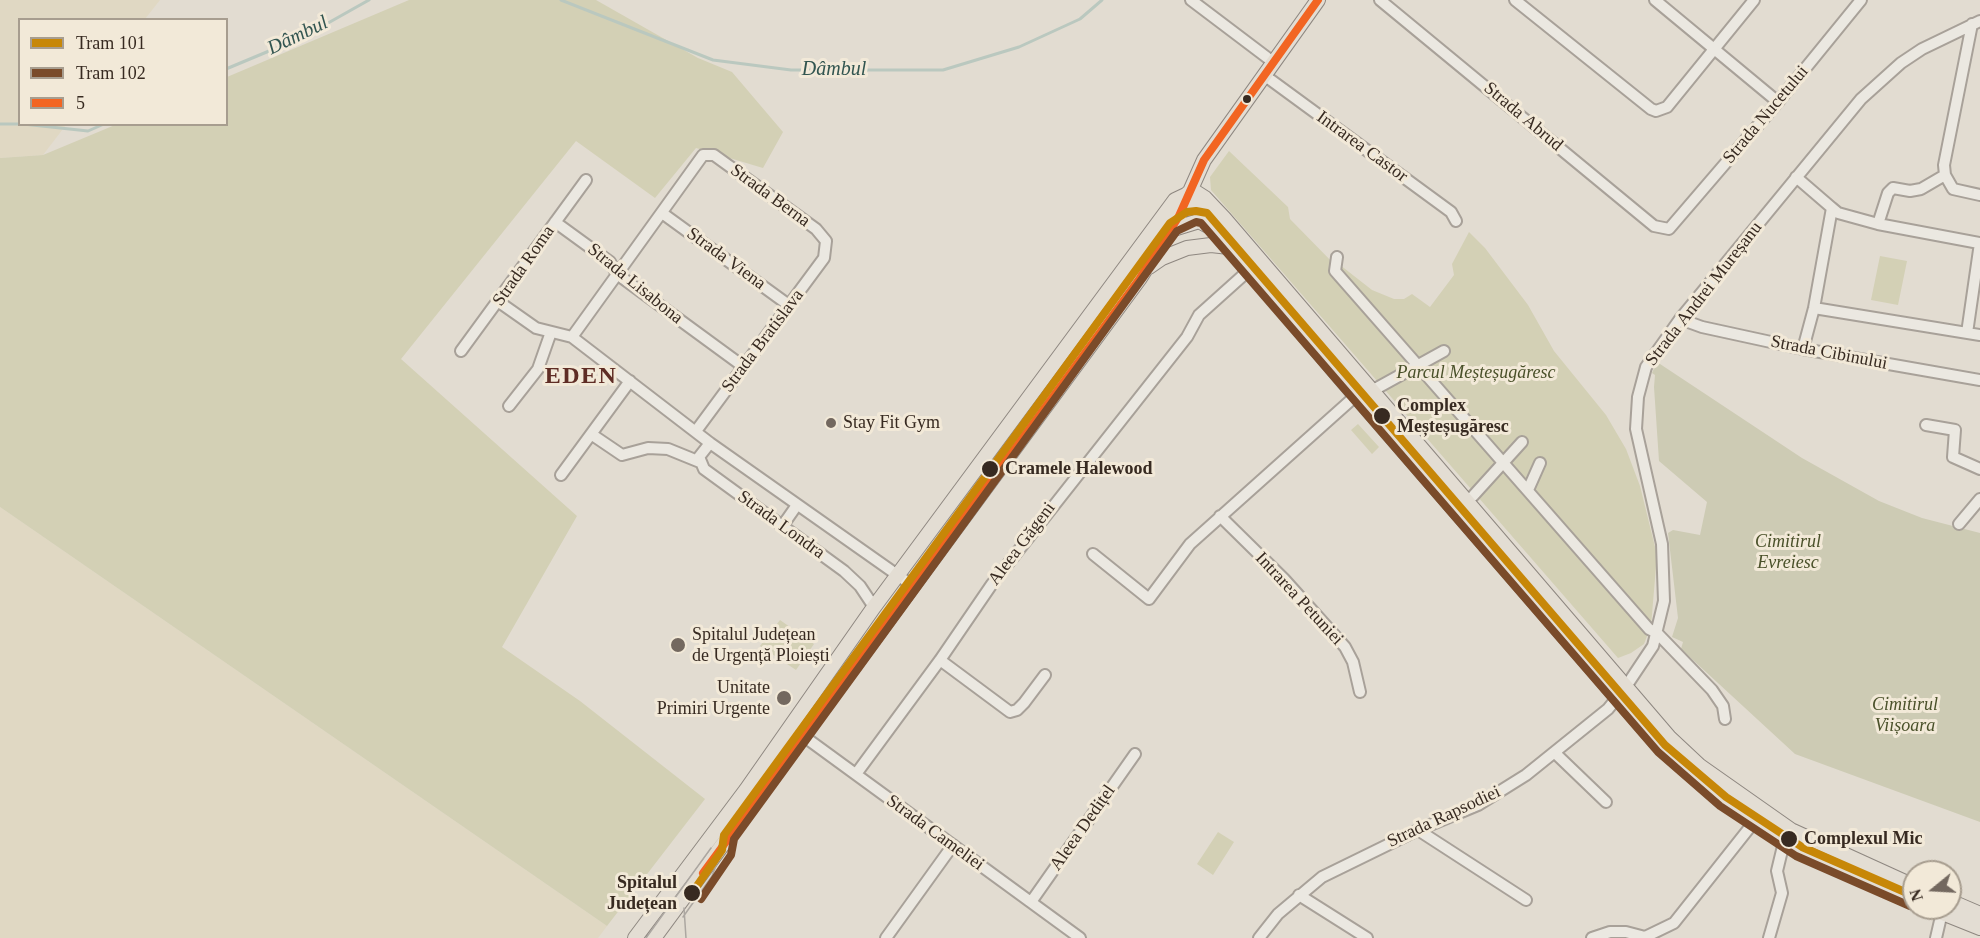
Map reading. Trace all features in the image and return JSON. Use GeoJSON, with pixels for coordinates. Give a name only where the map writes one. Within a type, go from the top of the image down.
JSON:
{"type":"FeatureCollection","features":[{"type":"Feature","properties":{"kind":"main road"},"geometry":{"type":"LineString","coordinates":[[1140,278],[1170,230],[1204,160],[1318,0]]}},
{"type":"Feature","properties":{"kind":"main road"},"geometry":{"type":"LineString","coordinates":[[635,938],[791,727],[874,607],[1175,200],[1188,193],[1197,191],[1205,198],[1372,386],[1621,694]]}},
{"type":"Feature","properties":{"kind":"main road"},"geometry":{"type":"LineString","coordinates":[[1188,193],[1212,228],[1356,397],[1356,407],[1387,440],[1396,443],[1621,694],[1785,842],[1821,862],[1902,897]]}},
{"type":"Feature","properties":{"kind":"main road"},"geometry":{"type":"LineString","coordinates":[[1170,230],[1199,221],[1212,228]]}},
{"type":"Feature","properties":{"kind":"main road"},"geometry":{"type":"LineString","coordinates":[[654,938],[1140,278],[1152,264],[1174,252],[1200,246],[1228,247]]}},
{"type":"Feature","properties":{"kind":"main road"},"geometry":{"type":"LineString","coordinates":[[1758,817],[1902,881]]}},
{"type":"Feature","properties":{"kind":"main road"},"geometry":{"type":"LineString","coordinates":[[1962,906],[1980,914]]}},
{"type":"Feature","properties":{"kind":"main road"},"geometry":{"type":"LineString","coordinates":[[1961,920],[1980,928]]}},
{"type":"Feature","properties":{"kind":"street"},"geometry":{"type":"LineString","coordinates":[[1191,0],[1273,62]]}},
{"type":"Feature","properties":{"kind":"street","name":"Strada Abrud"},"geometry":{"type":"LineString","coordinates":[[1380,0],[1654,226],[1669,229]]}},
{"type":"Feature","properties":{"kind":"street"},"geometry":{"type":"LineString","coordinates":[[1515,0],[1656,111],[1667,107],[1754,0]]}},
{"type":"Feature","properties":{"kind":"street"},"geometry":{"type":"LineString","coordinates":[[1655,0],[1778,102]]}},
{"type":"Feature","properties":{"kind":"street","name":"Strada Nucetului"},"geometry":{"type":"LineString","coordinates":[[1669,229],[1778,102],[1861,0]]}},
{"type":"Feature","properties":{"kind":"street"},"geometry":{"type":"LineString","coordinates":[[1976,23],[1944,165],[1945,175],[1953,189],[1980,195]]}},
{"type":"Feature","properties":{"kind":"street","name":"Strada Andrei Mureșanu"},"geometry":{"type":"LineString","coordinates":[[1621,694],[1647,659],[1658,633],[1664,601],[1662,544],[1639,444],[1636,414],[1640,385],[1646,367],[1680,319],[1861,99],[1882,78],[1930,44],[1976,23]]}},
{"type":"Feature","properties":{"kind":"street","name":"Intrarea Castor"},"geometry":{"type":"LineString","coordinates":[[1264,75],[1451,212],[1456,221]]}},
{"type":"Feature","properties":{"kind":"street","name":"Strada Berna"},"geometry":{"type":"LineString","coordinates":[[662,213],[703,155],[714,155],[816,229],[826,241],[827,249]]}},
{"type":"Feature","properties":{"kind":"street"},"geometry":{"type":"LineString","coordinates":[[1878,224],[1888,194],[1893,188],[1910,191],[1945,175]]}},
{"type":"Feature","properties":{"kind":"street"},"geometry":{"type":"LineString","coordinates":[[1796,177],[1838,213],[1878,224],[1980,243],[1967,333]]}},
{"type":"Feature","properties":{"kind":"street","name":"Strada Roma"},"geometry":{"type":"LineString","coordinates":[[461,351],[586,180]]}},
{"type":"Feature","properties":{"kind":"street"},"geometry":{"type":"LineString","coordinates":[[1803,349],[1814,308],[1832,208]]}},
{"type":"Feature","properties":{"kind":"street"},"geometry":{"type":"LineString","coordinates":[[572,337],[662,213]]}},
{"type":"Feature","properties":{"kind":"street","name":"Strada Viena"},"geometry":{"type":"LineString","coordinates":[[662,213],[790,306]]}},
{"type":"Feature","properties":{"kind":"street","name":"Strada Lisabona"},"geometry":{"type":"LineString","coordinates":[[555,222],[610,262],[617,274],[744,367]]}},
{"type":"Feature","properties":{"kind":"street","name":"Strada Bratislava"},"geometry":{"type":"LineString","coordinates":[[696,431],[825,258],[827,249]]}},
{"type":"Feature","properties":{"kind":"street"},"geometry":{"type":"LineString","coordinates":[[1337,257],[1335,271],[1648,629],[1658,633],[1712,690],[1723,706],[1725,719]]}},
{"type":"Feature","properties":{"kind":"street","name":"Aleea Găgeni"},"geometry":{"type":"LineString","coordinates":[[856,774],[940,660],[992,584],[1187,337],[1198,315],[1248,271]]}},
{"type":"Feature","properties":{"kind":"street","name":"Strada Londra"},"geometry":{"type":"LineString","coordinates":[[499,302],[536,328],[572,337],[710,442],[912,586]]}},
{"type":"Feature","properties":{"kind":"street"},"geometry":{"type":"LineString","coordinates":[[1814,308],[1980,335]]}},
{"type":"Feature","properties":{"kind":"street","name":"Strada Cibinului"},"geometry":{"type":"LineString","coordinates":[[1680,319],[1702,327],[1803,349],[1980,380]]}},
{"type":"Feature","properties":{"kind":"street"},"geometry":{"type":"LineString","coordinates":[[509,406],[538,369],[551,332]]}},
{"type":"Feature","properties":{"kind":"street"},"geometry":{"type":"LineString","coordinates":[[1093,554],[1149,599],[1190,544],[1356,397],[1372,386],[1444,351]]}},
{"type":"Feature","properties":{"kind":"street"},"geometry":{"type":"LineString","coordinates":[[561,475],[630,381]]}},
{"type":"Feature","properties":{"kind":"street"},"geometry":{"type":"LineString","coordinates":[[1926,425],[1955,430],[1953,458],[1980,469]]}},
{"type":"Feature","properties":{"kind":"street","name":"Strada Londra"},"geometry":{"type":"LineString","coordinates":[[591,434],[622,455],[648,448],[668,449],[699,462],[704,469],[844,571],[860,586],[874,607]]}},
{"type":"Feature","properties":{"kind":"street"},"geometry":{"type":"LineString","coordinates":[[699,462],[699,458],[710,442]]}},
{"type":"Feature","properties":{"kind":"street"},"geometry":{"type":"LineString","coordinates":[[1473,496],[1522,442]]}},
{"type":"Feature","properties":{"kind":"street"},"geometry":{"type":"LineString","coordinates":[[1528,490],[1540,463]]}},
{"type":"Feature","properties":{"kind":"street"},"geometry":{"type":"LineString","coordinates":[[1959,524],[1980,499]]}},
{"type":"Feature","properties":{"kind":"street"},"geometry":{"type":"LineString","coordinates":[[783,525],[797,505]]}},
{"type":"Feature","properties":{"kind":"street","name":"Intrarea Petuniei"},"geometry":{"type":"LineString","coordinates":[[1220,516],[1284,579],[1345,647],[1353,662],[1360,692]]}},
{"type":"Feature","properties":{"kind":"street"},"geometry":{"type":"LineString","coordinates":[[940,660],[1010,712],[1017,710],[1024,703],[1045,675]]}},
{"type":"Feature","properties":{"kind":"street","name":"Strada Rapsodiei"},"geometry":{"type":"LineString","coordinates":[[1259,938],[1278,914],[1322,877],[1418,830],[1478,805],[1526,775],[1621,694]]}},
{"type":"Feature","properties":{"kind":"street","name":"Strada Cameliei"},"geometry":{"type":"LineString","coordinates":[[791,727],[1080,938]]}},
{"type":"Feature","properties":{"kind":"street"},"geometry":{"type":"LineString","coordinates":[[1554,753],[1606,802]]}},
{"type":"Feature","properties":{"kind":"street","name":"Aleea Dedițel"},"geometry":{"type":"LineString","coordinates":[[1031,902],[1135,754]]}},
{"type":"Feature","properties":{"kind":"street"},"geometry":{"type":"LineString","coordinates":[[1592,938],[1610,932],[1626,932],[1645,937],[1674,923],[1758,817]]}},
{"type":"Feature","properties":{"kind":"street"},"geometry":{"type":"LineString","coordinates":[[1418,830],[1526,900]]}},
{"type":"Feature","properties":{"kind":"street"},"geometry":{"type":"LineString","coordinates":[[1769,938],[1782,893],[1777,871],[1785,842]]}},
{"type":"Feature","properties":{"kind":"street"},"geometry":{"type":"LineString","coordinates":[[886,938],[953,845]]}},
{"type":"Feature","properties":{"kind":"street"},"geometry":{"type":"LineString","coordinates":[[1299,895],[1367,938]]}},
{"type":"Feature","properties":{"kind":"street"},"geometry":{"type":"LineString","coordinates":[[1936,938],[1937,920]]}},
{"type":"Feature","properties":{"kind":"shaded area"},"geometry":{"type":"Polygon","coordinates":[[[0,0],[160,0],[146,18],[18,18],[18,126],[65,126],[43,155],[0,158],[0,0]]]}},
{"type":"Feature","properties":{"kind":"shaded area"},"geometry":{"type":"Polygon","coordinates":[[[0,507],[607,926],[598,938],[0,938],[0,507]]]}},
{"type":"Feature","properties":{"kind":"green space"},"geometry":{"type":"Polygon","coordinates":[[[409,0],[596,0],[698,58],[732,72],[783,132],[763,168],[696,148],[655,198],[576,141],[401,359],[577,516],[502,647],[580,701],[705,799],[607,926],[0,507],[0,158],[43,155],[113,126],[228,126],[228,77],[409,0]]]}},
{"type":"Feature","properties":{"kind":"green space","name":"Parcul Meșteșugăresc"},"geometry":{"type":"Polygon","coordinates":[[[1229,151],[1288,207],[1290,219],[1336,266],[1340,265],[1372,290],[1394,299],[1404,299],[1412,294],[1430,307],[1454,275],[1452,264],[1469,232],[1485,248],[1528,305],[1554,351],[1606,415],[1626,449],[1640,486],[1657,555],[1651,626],[1644,644],[1618,658],[1211,190],[1210,177],[1229,151]]]}},
{"type":"Feature","properties":{"kind":"green space"},"geometry":{"type":"Polygon","coordinates":[[[1880,256],[1907,261],[1898,305],[1871,300],[1880,256]]]}},
{"type":"Feature","properties":{"kind":"green space","name":"Cimitirul Evreiesc"},"geometry":{"type":"Polygon","coordinates":[[[1657,362],[1802,458],[1879,501],[1922,518],[1980,533],[1980,822],[1795,754],[1681,649],[1683,642],[1672,637],[1678,618],[1668,533],[1673,530],[1700,535],[1707,502],[1659,461],[1655,375],[1652,373],[1657,362]]]}},
{"type":"Feature","properties":{"kind":"green space"},"geometry":{"type":"Polygon","coordinates":[[[1358,424],[1379,447],[1372,454],[1351,430],[1358,424]]]}},
{"type":"Feature","properties":{"kind":"green space"},"geometry":{"type":"Polygon","coordinates":[[[780,620],[814,644],[796,670],[760,646],[780,620]]]}},
{"type":"Feature","properties":{"kind":"green space"},"geometry":{"type":"Polygon","coordinates":[[[1218,832],[1234,842],[1213,875],[1197,864],[1218,832]]]}},
{"type":"Feature","properties":{"kind":"waterway","name":"Dâmbul"},"geometry":{"type":"LineString","coordinates":[[228,68],[305,36],[369,0]]}},
{"type":"Feature","properties":{"kind":"waterway","name":"Dâmbul"},"geometry":{"type":"LineString","coordinates":[[561,0],[713,60],[791,70],[943,70],[1019,47],[1080,19],[1102,0]]}},
{"type":"Feature","properties":{"kind":"waterway","name":"Dâmbul"},"geometry":{"type":"LineString","coordinates":[[0,124],[18,124]]}},
{"type":"Feature","properties":{"kind":"waterway","name":"Dâmbul"},"geometry":{"type":"LineString","coordinates":[[42,126],[88,131],[99,126]]}},
{"type":"Feature","properties":{"kind":"tram line","name":"101"},"geometry":{"type":"LineString","coordinates":[[692,893],[722,850],[724,835],[1170,223],[1187,212],[1196,211],[1207,213],[1665,745],[1726,797],[1802,847],[1902,891]]}},
{"type":"Feature","properties":{"kind":"tram line","name":"102"},"geometry":{"type":"LineString","coordinates":[[701,899],[731,855],[734,839],[1177,231],[1196,222],[1201,223],[1658,752],[1720,806],[1796,856],[1902,902]]}},
{"type":"Feature","properties":{"kind":"tram line"},"geometry":{"type":"LineString","coordinates":[[646,938],[711,848]]}},
{"type":"Feature","properties":{"kind":"tram line"},"geometry":{"type":"LineString","coordinates":[[683,917],[712,876],[722,850]]}},
{"type":"Feature","properties":{"kind":"tram line"},"geometry":{"type":"LineString","coordinates":[[684,908],[686,938]]}},
{"type":"Feature","properties":{"kind":"transit line","name":"5"},"geometry":{"type":"LineString","coordinates":[[703,873],[1140,278],[1179,216],[1204,160],[1318,0]]}},
{"type":"Feature","properties":{"kind":"place","name":"Complex Meșteșugăresc"},"geometry":{"type":"Point","coordinates":[1382,416]}},
{"type":"Feature","properties":{"kind":"place","name":"Stay Fit Gym"},"geometry":{"type":"Point","coordinates":[831,423]}},
{"type":"Feature","properties":{"kind":"place","name":"Cramele Halewood"},"geometry":{"type":"Point","coordinates":[990,469]}},
{"type":"Feature","properties":{"kind":"place","name":"Spitalul Județean de Urgență Ploiești"},"geometry":{"type":"Point","coordinates":[678,645]}},
{"type":"Feature","properties":{"kind":"place","name":"Unitate Primiri Urgente"},"geometry":{"type":"Point","coordinates":[784,698]}},
{"type":"Feature","properties":{"kind":"place","name":"Complexul Mic"},"geometry":{"type":"Point","coordinates":[1789,839]}},
{"type":"Feature","properties":{"kind":"place","name":"Spitalul Județean"},"geometry":{"type":"Point","coordinates":[692,893]}},
{"type":"Feature","properties":{"kind":"district","name":"EDEN"},"geometry":{"type":"Point","coordinates":[581,377]}},
{"type":"Feature","properties":{"kind":"park label","name":"Cimitirul Viișoara"},"geometry":{"type":"Point","coordinates":[1905,715]}}]}
